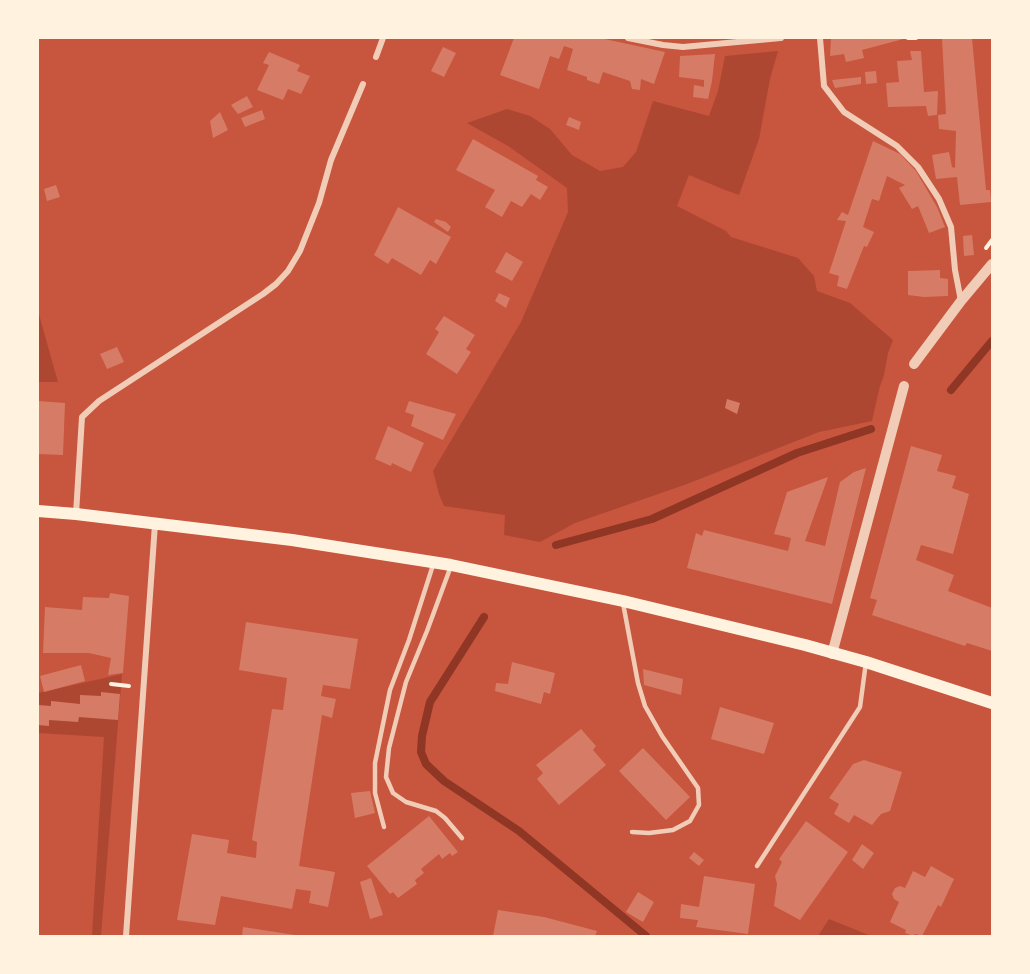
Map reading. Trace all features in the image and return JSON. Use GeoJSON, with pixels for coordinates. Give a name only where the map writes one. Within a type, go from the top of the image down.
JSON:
{"type":"FeatureCollection","features":[{"type":"Feature","properties":{"kind":"main road"},"geometry":{"type":"LineString","coordinates":[[38,511],[292,540],[451,565],[623,601],[805,645],[993,703]]}},
{"type":"Feature","properties":{"kind":"street"},"geometry":{"type":"LineString","coordinates":[[376,57],[383,38]]}},
{"type":"Feature","properties":{"kind":"street"},"geometry":{"type":"LineString","coordinates":[[628,38],[683,47],[781,38]]}},
{"type":"Feature","properties":{"kind":"street"},"geometry":{"type":"LineString","coordinates":[[820,38],[824,86],[844,112],[897,146],[918,167],[939,199],[951,226],[955,270],[961,301]]}},
{"type":"Feature","properties":{"kind":"street"},"geometry":{"type":"LineString","coordinates":[[76,514],[82,417],[99,401],[263,294],[288,271],[300,251],[331,160],[363,84]]}},
{"type":"Feature","properties":{"kind":"street"},"geometry":{"type":"LineString","coordinates":[[914,364],[961,301],[993,264]]}},
{"type":"Feature","properties":{"kind":"street"},"geometry":{"type":"LineString","coordinates":[[832,654],[904,386]]}},
{"type":"Feature","properties":{"kind":"street"},"geometry":{"type":"LineString","coordinates":[[126,936],[156,523]]}},
{"type":"Feature","properties":{"kind":"lane"},"geometry":{"type":"LineString","coordinates":[[384,827],[375,793],[375,763],[390,690],[409,640],[433,562]]}},
{"type":"Feature","properties":{"kind":"lane"},"geometry":{"type":"LineString","coordinates":[[451,565],[406,682],[389,748],[386,777],[393,793],[406,802],[436,811],[462,838]]}},
{"type":"Feature","properties":{"kind":"lane"},"geometry":{"type":"LineString","coordinates":[[623,601],[638,683],[645,706],[662,736],[698,788],[699,805],[690,821],[673,830],[649,833],[632,832]]}},
{"type":"Feature","properties":{"kind":"lane"},"geometry":{"type":"LineString","coordinates":[[757,866],[860,707],[866,662]]}},
{"type":"Feature","properties":{"kind":"path"},"geometry":{"type":"LineString","coordinates":[[908,38],[916,38]]}},
{"type":"Feature","properties":{"kind":"shaded area"},"geometry":{"type":"Polygon","coordinates":[[[778,51],[770,79],[759,139],[739,195],[689,175],[677,206],[726,231],[731,237],[798,258],[814,276],[817,291],[850,303],[893,340],[872,421],[819,432],[687,484],[575,523],[540,542],[504,535],[505,515],[444,506],[433,471],[521,322],[568,212],[567,188],[508,146],[467,123],[507,109],[530,116],[550,129],[572,155],[600,171],[623,167],[636,152],[653,101],[709,116],[718,91],[725,56],[778,51]]]}},
{"type":"Feature","properties":{"kind":"shaded area"},"geometry":{"type":"Polygon","coordinates":[[[38,311],[58,382],[38,382],[38,311]]]}},
{"type":"Feature","properties":{"kind":"shaded area"},"geometry":{"type":"Polygon","coordinates":[[[122,674],[101,936],[92,936],[104,737],[38,733],[38,693],[122,674]]]}},
{"type":"Feature","properties":{"kind":"shaded area"},"geometry":{"type":"Polygon","coordinates":[[[829,919],[871,936],[818,936],[829,919]]]}},
{"type":"Feature","properties":{"kind":"building"},"geometry":{"type":"Polygon","coordinates":[[[514,38],[600,38],[665,52],[654,84],[641,79],[640,90],[632,89],[630,81],[603,72],[599,84],[567,70],[573,49],[564,46],[559,59],[550,56],[539,89],[500,75],[514,38]]]}},
{"type":"Feature","properties":{"kind":"building"},"geometry":{"type":"Polygon","coordinates":[[[831,38],[907,38],[862,50],[864,58],[846,62],[844,54],[830,56],[831,38]]]}},
{"type":"Feature","properties":{"kind":"building"},"geometry":{"type":"Polygon","coordinates":[[[942,38],[972,38],[986,190],[990,190],[991,202],[960,205],[957,177],[936,179],[932,155],[949,152],[952,167],[955,168],[956,131],[939,129],[938,115],[946,114],[942,38]]]}},
{"type":"Feature","properties":{"kind":"building"},"geometry":{"type":"Polygon","coordinates":[[[443,47],[456,53],[444,77],[431,71],[443,47]]]}},
{"type":"Feature","properties":{"kind":"building"},"geometry":{"type":"Polygon","coordinates":[[[910,51],[921,51],[924,92],[938,91],[937,115],[928,116],[926,106],[888,107],[886,83],[899,82],[897,61],[912,60],[910,51]]]}},
{"type":"Feature","properties":{"kind":"building"},"geometry":{"type":"Polygon","coordinates":[[[269,52],[300,65],[297,71],[310,76],[301,94],[288,89],[283,100],[257,90],[269,65],[263,63],[269,52]]]}},
{"type":"Feature","properties":{"kind":"building"},"geometry":{"type":"Polygon","coordinates":[[[715,54],[708,99],[693,97],[694,85],[704,87],[704,80],[679,77],[680,56],[715,54]]]}},
{"type":"Feature","properties":{"kind":"building"},"geometry":{"type":"Polygon","coordinates":[[[876,71],[877,83],[866,84],[865,72],[876,71]]]}},
{"type":"Feature","properties":{"kind":"building"},"geometry":{"type":"Polygon","coordinates":[[[861,77],[861,84],[835,88],[832,80],[861,77]]]}},
{"type":"Feature","properties":{"kind":"building"},"geometry":{"type":"Polygon","coordinates":[[[247,96],[253,107],[238,114],[231,105],[247,96]]]}},
{"type":"Feature","properties":{"kind":"building"},"geometry":{"type":"Polygon","coordinates":[[[262,110],[265,119],[245,127],[241,118],[262,110]]]}},
{"type":"Feature","properties":{"kind":"building"},"geometry":{"type":"Polygon","coordinates":[[[220,112],[228,130],[213,138],[210,121],[220,112]]]}},
{"type":"Feature","properties":{"kind":"building"},"geometry":{"type":"Polygon","coordinates":[[[569,117],[581,122],[579,130],[566,125],[569,117]]]}},
{"type":"Feature","properties":{"kind":"building"},"geometry":{"type":"Polygon","coordinates":[[[473,139],[538,176],[536,180],[548,187],[540,200],[531,194],[522,207],[511,201],[502,217],[485,207],[495,190],[456,170],[473,139]]]}},
{"type":"Feature","properties":{"kind":"building"},"geometry":{"type":"Polygon","coordinates":[[[873,141],[900,154],[916,171],[937,207],[945,227],[929,233],[918,206],[912,209],[899,188],[905,185],[887,176],[879,201],[872,199],[863,227],[874,232],[867,247],[864,246],[847,289],[837,286],[839,276],[829,273],[846,221],[837,220],[842,212],[848,215],[873,141]]]}},
{"type":"Feature","properties":{"kind":"building"},"geometry":{"type":"Polygon","coordinates":[[[56,185],[60,197],[47,201],[44,189],[56,185]]]}},
{"type":"Feature","properties":{"kind":"building"},"geometry":{"type":"Polygon","coordinates":[[[398,207],[451,237],[436,264],[430,260],[421,275],[392,258],[388,264],[374,255],[398,207]]]}},
{"type":"Feature","properties":{"kind":"building"},"geometry":{"type":"Polygon","coordinates":[[[436,219],[446,222],[451,227],[448,232],[434,222],[436,219]]]}},
{"type":"Feature","properties":{"kind":"building"},"geometry":{"type":"Polygon","coordinates":[[[972,235],[974,255],[964,256],[963,236],[972,235]]]}},
{"type":"Feature","properties":{"kind":"building"},"geometry":{"type":"Polygon","coordinates":[[[506,252],[523,262],[512,281],[495,272],[506,252]]]}},
{"type":"Feature","properties":{"kind":"building"},"geometry":{"type":"Polygon","coordinates":[[[940,270],[940,278],[948,279],[948,296],[908,295],[908,271],[940,270]]]}},
{"type":"Feature","properties":{"kind":"building"},"geometry":{"type":"Polygon","coordinates":[[[499,293],[510,298],[506,308],[495,301],[499,293]]]}},
{"type":"Feature","properties":{"kind":"building"},"geometry":{"type":"Polygon","coordinates":[[[444,316],[475,335],[466,349],[471,352],[457,374],[426,354],[439,332],[435,329],[444,316]]]}},
{"type":"Feature","properties":{"kind":"building"},"geometry":{"type":"Polygon","coordinates":[[[117,347],[124,362],[107,369],[100,354],[117,347]]]}},
{"type":"Feature","properties":{"kind":"building"},"geometry":{"type":"Polygon","coordinates":[[[727,399],[740,403],[737,414],[725,408],[727,399]]]}},
{"type":"Feature","properties":{"kind":"building"},"geometry":{"type":"Polygon","coordinates":[[[38,401],[65,403],[63,455],[38,454],[38,401]]]}},
{"type":"Feature","properties":{"kind":"building"},"geometry":{"type":"Polygon","coordinates":[[[409,401],[456,414],[443,440],[411,426],[414,415],[405,412],[409,401]]]}},
{"type":"Feature","properties":{"kind":"building"},"geometry":{"type":"Polygon","coordinates":[[[388,426],[424,443],[411,472],[392,463],[391,466],[375,459],[388,426]]]}},
{"type":"Feature","properties":{"kind":"building"},"geometry":{"type":"Polygon","coordinates":[[[911,446],[942,455],[937,471],[956,476],[952,488],[969,494],[953,554],[921,545],[916,560],[954,575],[948,591],[992,608],[992,651],[967,643],[965,646],[872,615],[877,600],[870,598],[911,446]]]}},
{"type":"Feature","properties":{"kind":"building"},"geometry":{"type":"Polygon","coordinates":[[[866,468],[832,604],[687,568],[696,533],[702,536],[704,530],[788,551],[791,538],[774,534],[787,492],[828,477],[805,541],[825,546],[840,482],[854,472],[866,468]]]}},
{"type":"Feature","properties":{"kind":"building"},"geometry":{"type":"Polygon","coordinates":[[[110,593],[129,596],[123,673],[108,675],[111,658],[89,653],[43,653],[45,607],[82,610],[83,597],[109,598],[110,593]]]}},
{"type":"Feature","properties":{"kind":"building"},"geometry":{"type":"Polygon","coordinates":[[[246,622],[358,639],[350,689],[323,685],[321,696],[336,699],[332,718],[322,715],[299,866],[335,872],[328,907],[309,903],[311,891],[296,889],[292,909],[221,896],[215,925],[177,920],[192,834],[229,840],[227,853],[256,858],[257,842],[252,840],[272,709],[283,710],[287,678],[239,670],[246,622]]]}},
{"type":"Feature","properties":{"kind":"building"},"geometry":{"type":"Polygon","coordinates":[[[512,662],[555,673],[550,694],[544,692],[541,704],[495,691],[496,683],[508,684],[512,662]]]}},
{"type":"Feature","properties":{"kind":"building"},"geometry":{"type":"Polygon","coordinates":[[[81,665],[85,681],[44,692],[40,676],[81,665]]]}},
{"type":"Feature","properties":{"kind":"building"},"geometry":{"type":"Polygon","coordinates":[[[643,669],[683,679],[681,695],[644,685],[643,669]]]}},
{"type":"Feature","properties":{"kind":"building"},"geometry":{"type":"Polygon","coordinates":[[[101,692],[120,694],[118,720],[79,717],[78,722],[49,720],[49,726],[38,725],[38,705],[51,706],[51,701],[80,704],[80,695],[101,696],[101,692]]]}},
{"type":"Feature","properties":{"kind":"building"},"geometry":{"type":"Polygon","coordinates":[[[720,707],[774,723],[764,754],[711,739],[720,707]]]}},
{"type":"Feature","properties":{"kind":"building"},"geometry":{"type":"Polygon","coordinates":[[[581,729],[596,746],[593,750],[606,765],[559,805],[537,779],[543,773],[536,765],[581,729]]]}},
{"type":"Feature","properties":{"kind":"building"},"geometry":{"type":"Polygon","coordinates":[[[643,748],[690,797],[666,820],[619,771],[643,748]]]}},
{"type":"Feature","properties":{"kind":"building"},"geometry":{"type":"Polygon","coordinates":[[[864,760],[902,772],[890,811],[881,814],[872,825],[854,815],[849,823],[834,814],[839,804],[829,798],[853,764],[864,760]]]}},
{"type":"Feature","properties":{"kind":"building"},"geometry":{"type":"Polygon","coordinates":[[[370,791],[375,813],[355,818],[351,793],[370,791]]]}},
{"type":"Feature","properties":{"kind":"building"},"geometry":{"type":"Polygon","coordinates":[[[429,816],[458,852],[452,856],[450,853],[442,859],[439,854],[421,869],[424,873],[415,880],[417,884],[398,898],[393,892],[390,894],[367,866],[429,816]]]}},
{"type":"Feature","properties":{"kind":"building"},"geometry":{"type":"Polygon","coordinates":[[[806,821],[848,852],[800,920],[774,906],[777,884],[775,876],[782,862],[779,859],[806,821]]]}},
{"type":"Feature","properties":{"kind":"building"},"geometry":{"type":"Polygon","coordinates":[[[862,844],[874,853],[863,869],[852,860],[862,844]]]}},
{"type":"Feature","properties":{"kind":"building"},"geometry":{"type":"Polygon","coordinates":[[[694,852],[704,860],[699,866],[689,858],[694,852]]]}},
{"type":"Feature","properties":{"kind":"building"},"geometry":{"type":"Polygon","coordinates":[[[931,866],[954,879],[941,907],[938,905],[922,936],[915,934],[913,936],[890,922],[899,902],[892,894],[895,888],[900,886],[905,888],[913,871],[925,877],[931,866]]]}},
{"type":"Feature","properties":{"kind":"building"},"geometry":{"type":"Polygon","coordinates":[[[704,876],[755,884],[748,934],[696,927],[698,920],[680,918],[681,904],[699,907],[704,876]]]}},
{"type":"Feature","properties":{"kind":"building"},"geometry":{"type":"Polygon","coordinates":[[[371,878],[383,915],[370,919],[360,882],[371,878]]]}},
{"type":"Feature","properties":{"kind":"building"},"geometry":{"type":"Polygon","coordinates":[[[638,892],[654,902],[643,922],[626,912],[638,892]]]}},
{"type":"Feature","properties":{"kind":"building"},"geometry":{"type":"Polygon","coordinates":[[[498,910],[544,917],[597,931],[595,936],[493,936],[498,910]]]}},
{"type":"Feature","properties":{"kind":"building"},"geometry":{"type":"Polygon","coordinates":[[[243,927],[295,935],[295,936],[242,936],[243,927]]]}},
{"type":"Feature","properties":{"kind":"waterway"},"geometry":{"type":"LineString","coordinates":[[951,390],[992,341]]}},
{"type":"Feature","properties":{"kind":"waterway"},"geometry":{"type":"LineString","coordinates":[[556,545],[652,519],[797,453],[871,429]]}},
{"type":"Feature","properties":{"kind":"waterway"},"geometry":{"type":"LineString","coordinates":[[484,617],[430,702],[422,736],[421,752],[426,764],[444,781],[519,831],[646,936]]}}]}
